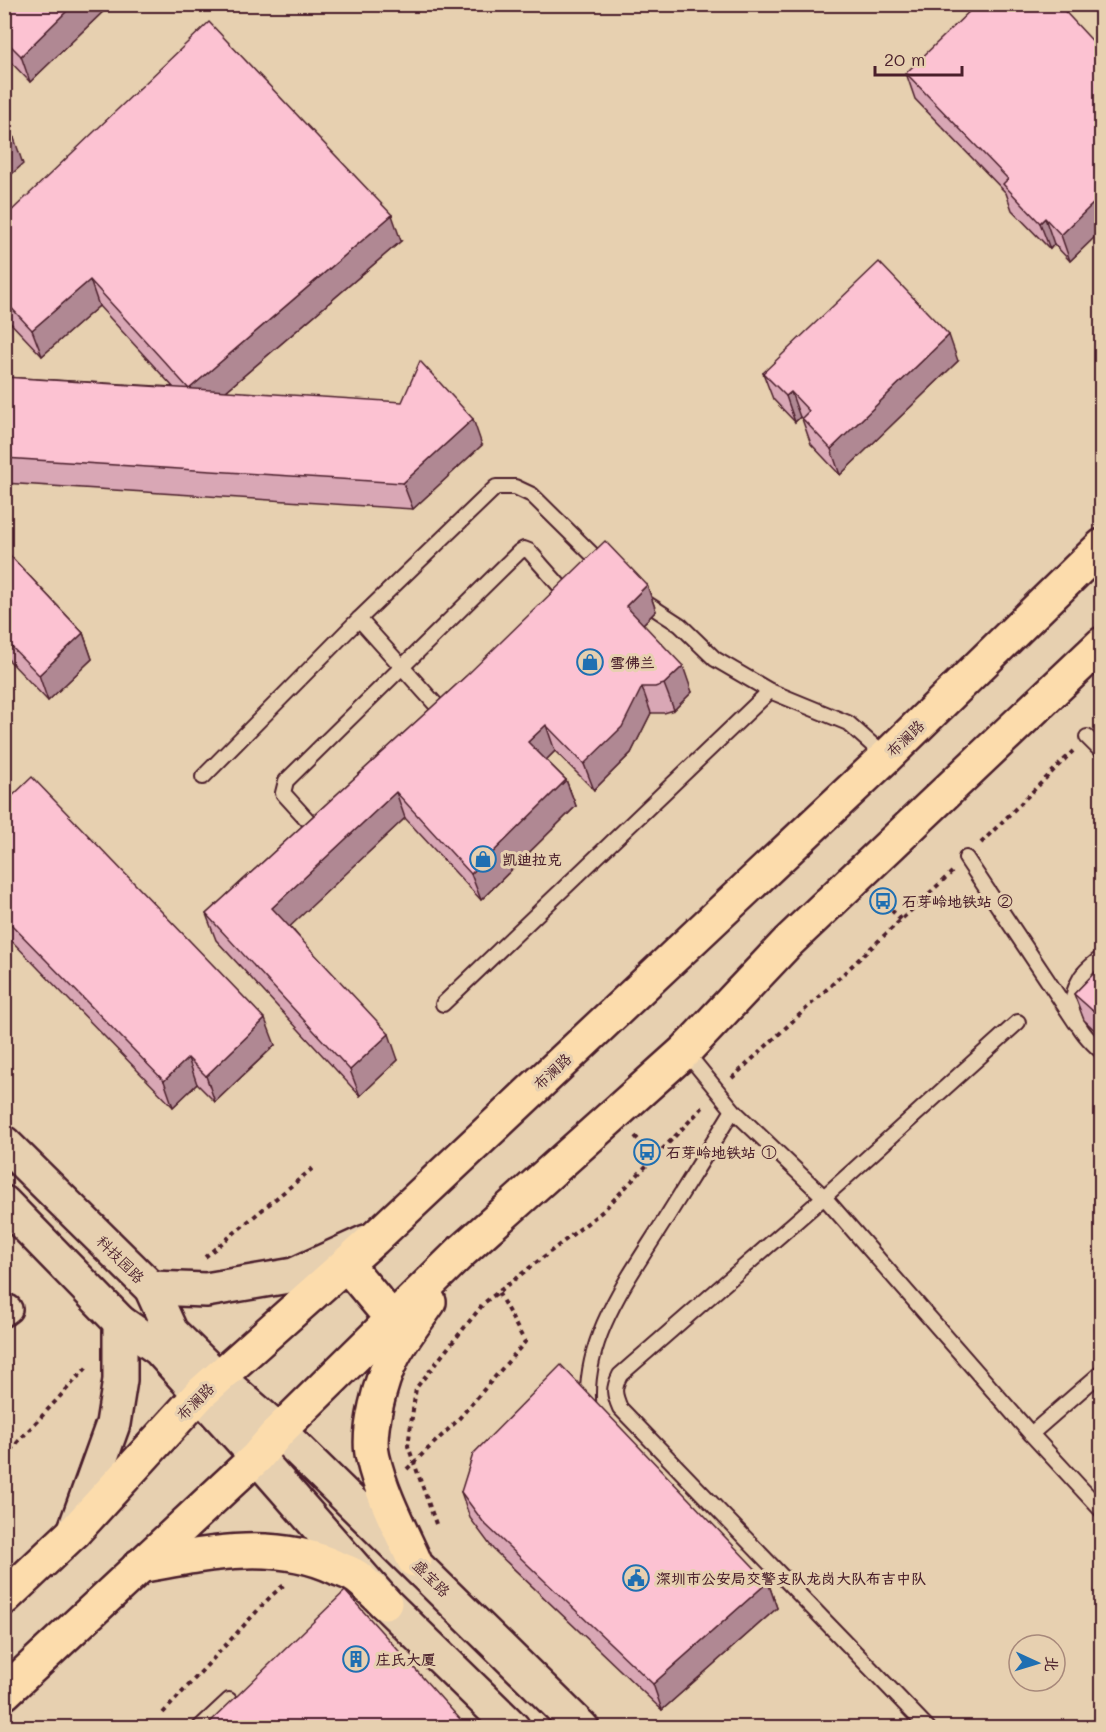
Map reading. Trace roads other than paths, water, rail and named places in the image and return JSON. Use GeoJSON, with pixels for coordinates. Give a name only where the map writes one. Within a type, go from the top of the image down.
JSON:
{"type":"FeatureCollection","features":[{"type":"Feature","properties":{"kind":"main road","name":"布澜路"},"geometry":{"type":"LineString","coordinates":[[4,1598],[74,1532],[209,1386],[374,1239],[886,757],[1101,546]]}},
{"type":"Feature","properties":{"kind":"main road"},"geometry":{"type":"LineString","coordinates":[[4,1693],[257,1457],[279,1431],[462,1251],[685,1051],[788,942],[1101,644]]}},
{"type":"Feature","properties":{"kind":"main road","name":"科技园路"},"geometry":{"type":"LineString","coordinates":[[4,1143],[151,1288],[171,1332],[257,1457]]}},
{"type":"Feature","properties":{"kind":"main road","name":"科技园路"},"geometry":{"type":"LineString","coordinates":[[4,1203],[120,1322],[209,1386],[279,1431]]}},
{"type":"Feature","properties":{"kind":"main road"},"geometry":{"type":"LineString","coordinates":[[151,1288],[206,1290],[294,1275],[374,1239]]}},
{"type":"Feature","properties":{"kind":"main road"},"geometry":{"type":"LineString","coordinates":[[414,1560],[383,1490],[372,1456],[372,1421],[393,1356],[462,1251]]}},
{"type":"Feature","properties":{"kind":"main road"},"geometry":{"type":"LineString","coordinates":[[346,1264],[392,1319]]}},
{"type":"Feature","properties":{"kind":"main road"},"geometry":{"type":"LineString","coordinates":[[74,1532],[113,1424],[120,1380],[120,1322]]}},
{"type":"Feature","properties":{"kind":"main road","name":"盛宝路"},"geometry":{"type":"LineString","coordinates":[[279,1431],[414,1560],[582,1728]]}},
{"type":"Feature","properties":{"kind":"main road"},"geometry":{"type":"LineString","coordinates":[[257,1457],[385,1602]]}},
{"type":"Feature","properties":{"kind":"main road"},"geometry":{"type":"LineString","coordinates":[[139,1566],[218,1553],[255,1550],[285,1552],[325,1562],[357,1577],[513,1728]]}},
{"type":"Feature","properties":{"kind":"lane"},"geometry":{"type":"LineString","coordinates":[[203,777],[359,620],[496,488],[515,487],[532,495],[614,577]]}},
{"type":"Feature","properties":{"kind":"lane"},"geometry":{"type":"LineString","coordinates":[[332,823],[313,826],[283,793],[286,781],[524,549],[529,551],[565,592],[567,599],[556,612]]}},
{"type":"Feature","properties":{"kind":"lane"},"geometry":{"type":"LineString","coordinates":[[631,593],[680,625],[715,659],[770,691],[848,723],[886,757]]}},
{"type":"Feature","properties":{"kind":"lane"},"geometry":{"type":"LineString","coordinates":[[359,620],[446,717]]}},
{"type":"Feature","properties":{"kind":"lane"},"geometry":{"type":"LineString","coordinates":[[443,1004],[770,691]]}},
{"type":"Feature","properties":{"kind":"lane"},"geometry":{"type":"LineString","coordinates":[[1087,737],[1101,752]]}},
{"type":"Feature","properties":{"kind":"lane"},"geometry":{"type":"LineString","coordinates":[[966,858],[1085,1037],[1101,1052]]}},
{"type":"Feature","properties":{"kind":"lane"},"geometry":{"type":"LineString","coordinates":[[1076,1023],[1073,1007],[1076,989],[1082,975],[1101,957]]}},
{"type":"Feature","properties":{"kind":"lane"},"geometry":{"type":"LineString","coordinates":[[928,1728],[620,1408],[614,1394],[614,1386],[620,1376],[824,1197],[1018,1022]]}},
{"type":"Feature","properties":{"kind":"lane"},"geometry":{"type":"LineString","coordinates":[[685,1051],[733,1110],[824,1197],[1101,1511]]}},
{"type":"Feature","properties":{"kind":"lane"},"geometry":{"type":"LineString","coordinates":[[590,1426],[587,1395],[593,1356],[613,1302],[733,1110]]}},
{"type":"Feature","properties":{"kind":"lane"},"geometry":{"type":"LineString","coordinates":[[1031,1434],[1101,1372]]}},
{"type":"Feature","properties":{"kind":"lane"},"geometry":{"type":"LineString","coordinates":[[199,1728],[229,1700]]}},
{"type":"Feature","properties":{"kind":"place","name":"雪佛兰"},"geometry":{"type":"Point","coordinates":[590,662]}},
{"type":"Feature","properties":{"kind":"place","name":"凯迪拉克"},"geometry":{"type":"Point","coordinates":[483,859]}},
{"type":"Feature","properties":{"kind":"place","name":"石芽岭地铁站 ②"},"geometry":{"type":"Point","coordinates":[883,901]}},
{"type":"Feature","properties":{"kind":"place","name":"石芽岭地铁站 ①"},"geometry":{"type":"Point","coordinates":[647,1152]}},
{"type":"Feature","properties":{"kind":"place","name":"深圳市公安局交警支队龙岗大队布吉中队"},"geometry":{"type":"Point","coordinates":[636,1578]}},
{"type":"Feature","properties":{"kind":"place","name":"庄氏大厦"},"geometry":{"type":"Point","coordinates":[356,1659]}}]}
